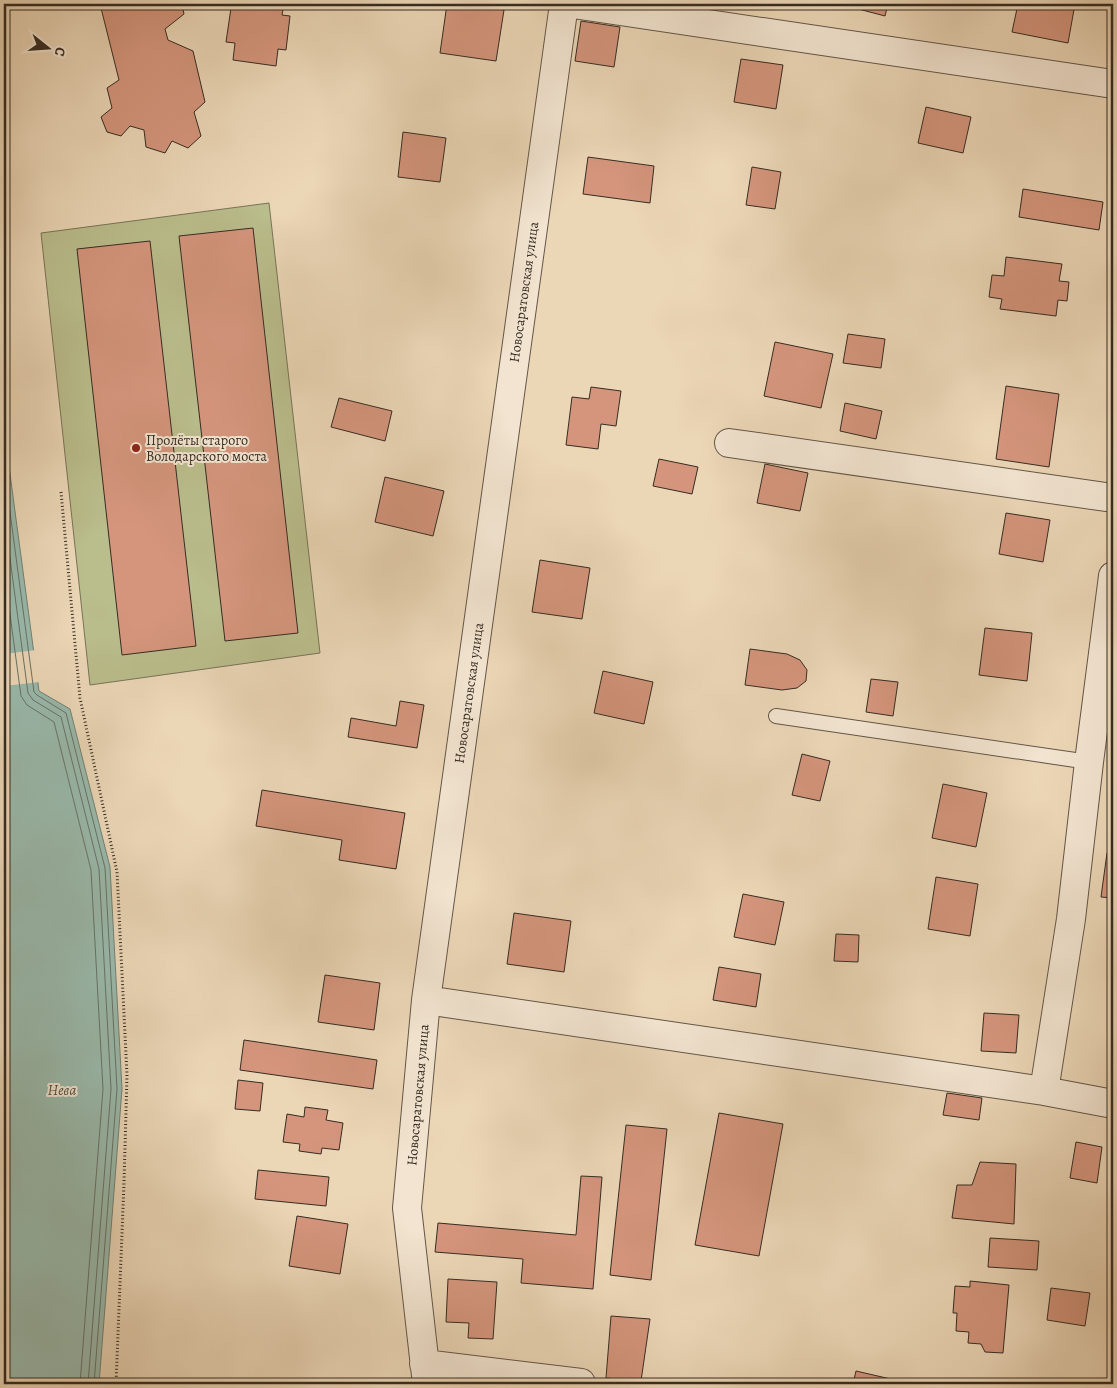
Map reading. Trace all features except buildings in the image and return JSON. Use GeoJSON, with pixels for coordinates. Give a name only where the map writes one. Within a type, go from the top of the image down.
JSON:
{"type":"FeatureCollection","features":[{"type":"Feature","properties":{"kind":"street","name":"Новосаратовская улица"},"geometry":{"type":"LineString","coordinates":[[425,1374],[407,1208],[426,1000],[564,4]]}},
{"type":"Feature","properties":{"kind":"street"},"geometry":{"type":"LineString","coordinates":[[572,4],[1113,84]]}},
{"type":"Feature","properties":{"kind":"street"},"geometry":{"type":"LineString","coordinates":[[729,443],[1113,498]]}},
{"type":"Feature","properties":{"kind":"street"},"geometry":{"type":"LineString","coordinates":[[1044,1091],[1071,919],[1113,576]]}},
{"type":"Feature","properties":{"kind":"street"},"geometry":{"type":"LineString","coordinates":[[426,1000],[1044,1091],[1113,1104]]}},
{"type":"Feature","properties":{"kind":"street"},"geometry":{"type":"LineString","coordinates":[[425,1374],[581,1383]]}},
{"type":"Feature","properties":{"kind":"lane"},"geometry":{"type":"LineString","coordinates":[[776,716],[1089,762]]}},
{"type":"Feature","properties":{"kind":"path"},"geometry":{"type":"LineString","coordinates":[[61,492],[80,698],[117,872],[127,1075],[116,1384]]}},
{"type":"Feature","properties":{"kind":"green space"},"geometry":{"type":"Polygon","coordinates":[[[269,203],[320,653],[90,685],[41,233],[269,203]]]}},
{"type":"Feature","properties":{"kind":"water","name":"Нева"},"geometry":{"type":"Polygon","coordinates":[[[4,429],[39,691],[70,709],[110,867],[122,1089],[99,1384],[4,1384],[4,429]]]}},
{"type":"Feature","properties":{"kind":"pier"},"geometry":{"type":"Polygon","coordinates":[[[36,650],[40,682],[4,686],[4,654],[36,650]]]}},
{"type":"Feature","properties":{"kind":"place","name":"Пролёты старого Володарского моста"},"geometry":{"type":"Point","coordinates":[136,448]}}]}
